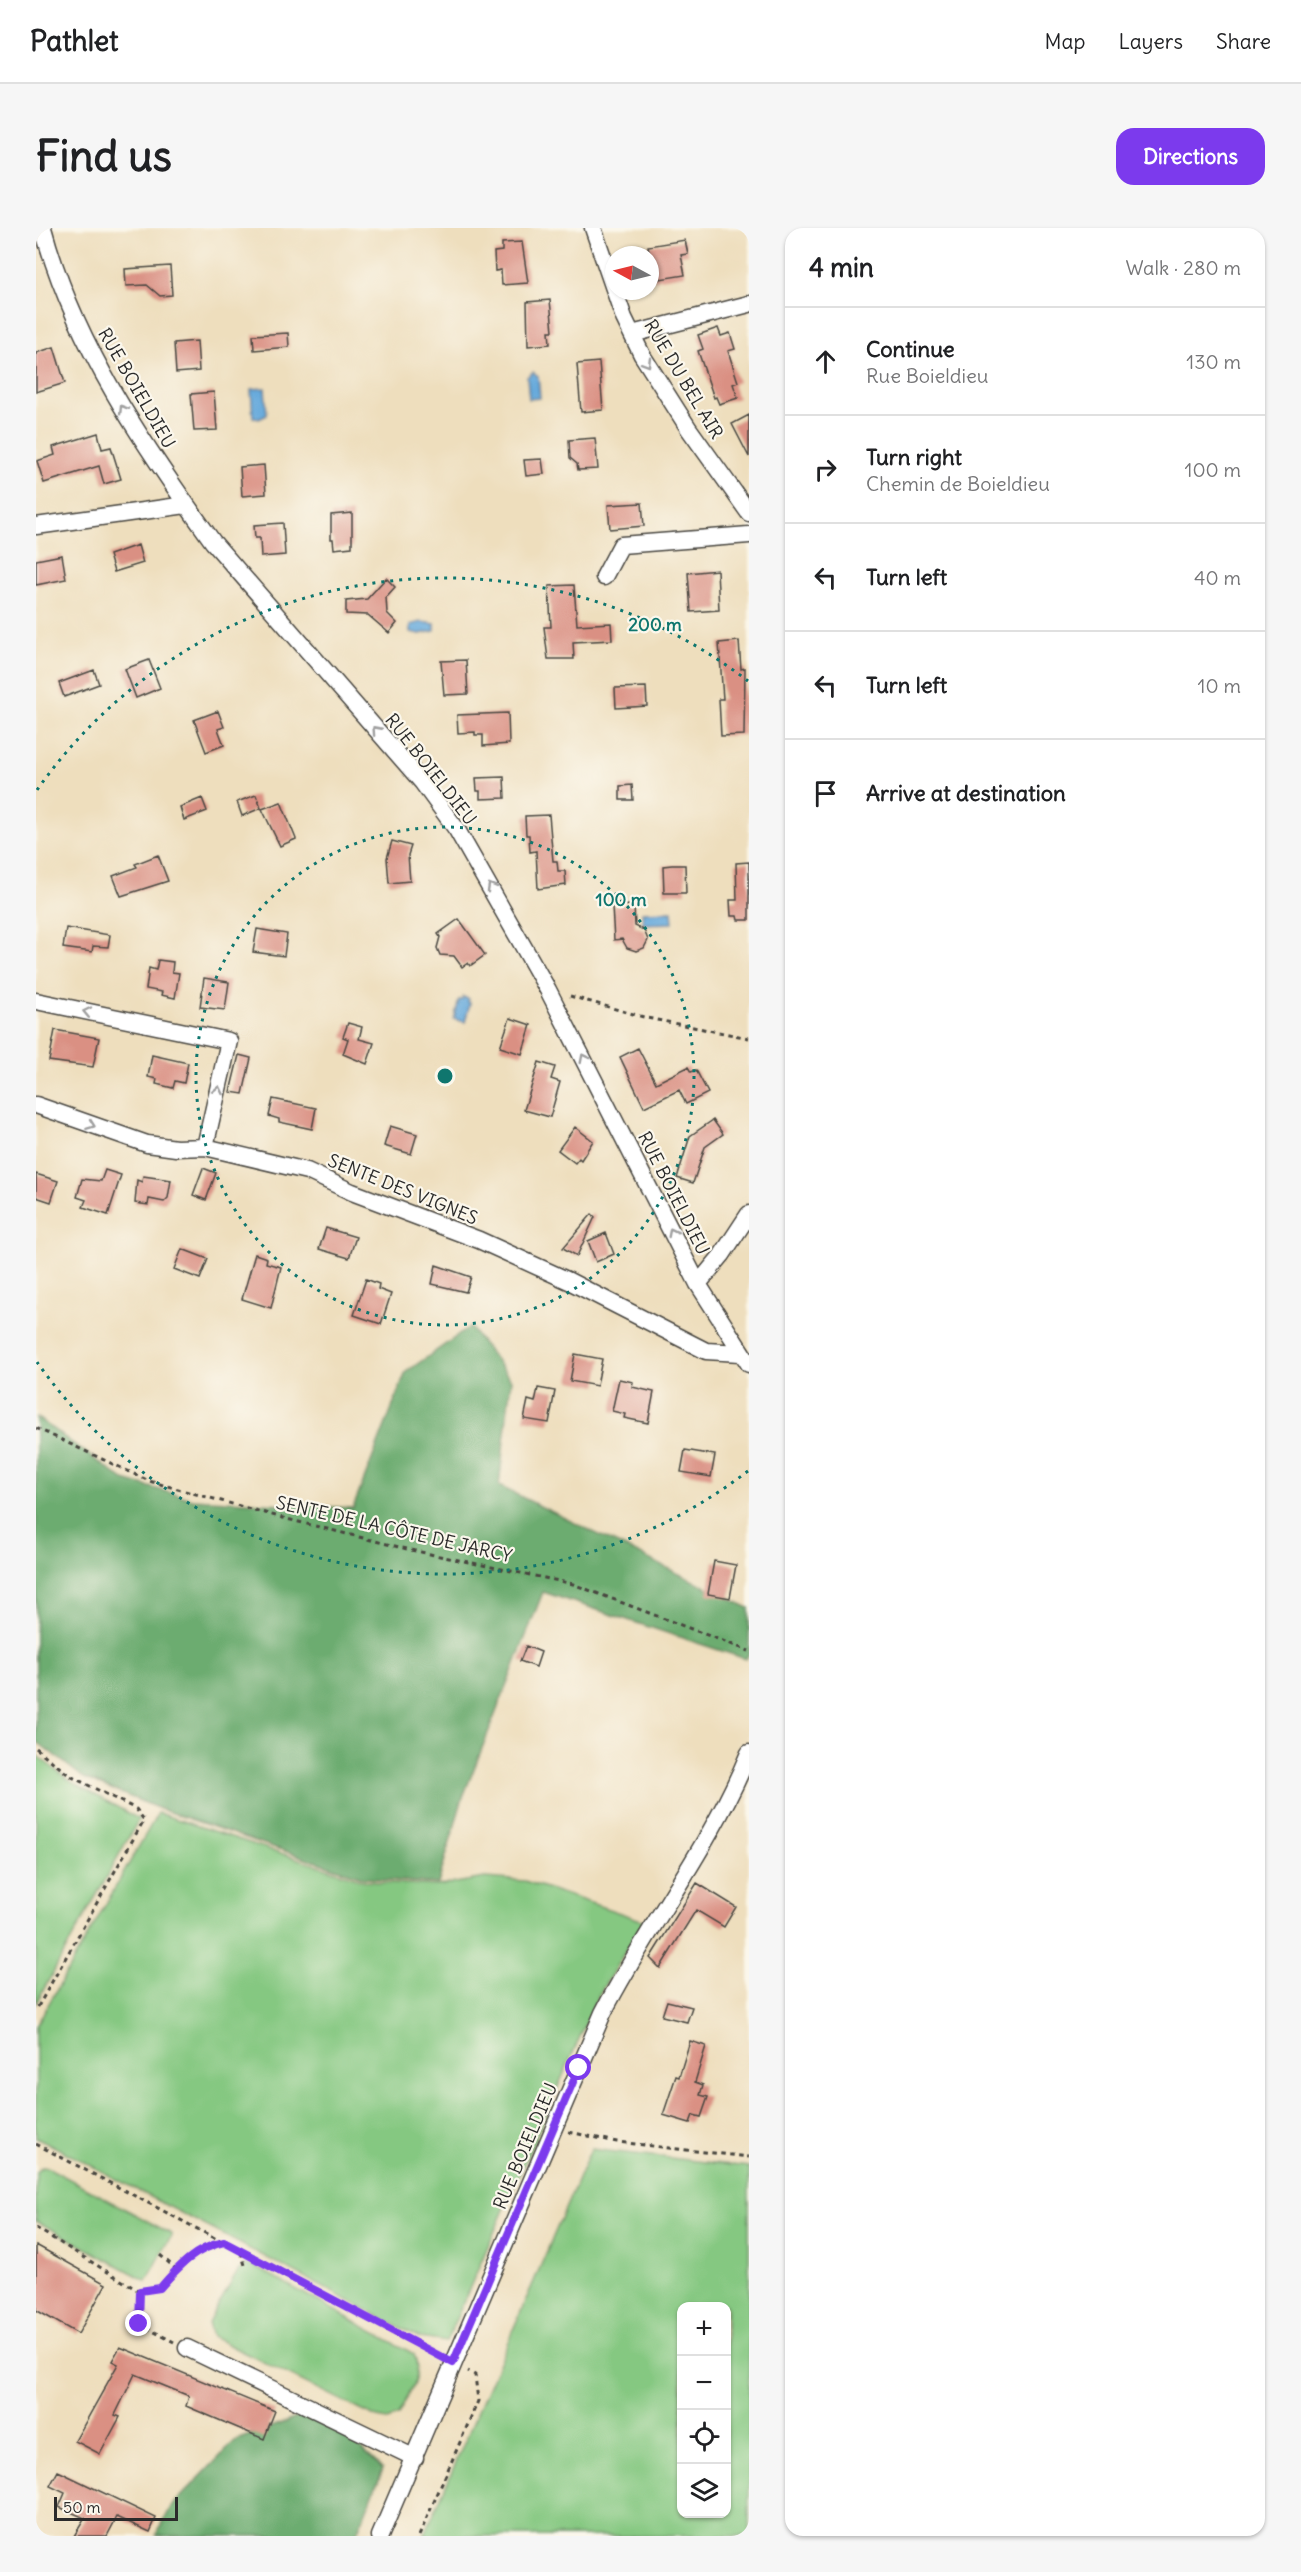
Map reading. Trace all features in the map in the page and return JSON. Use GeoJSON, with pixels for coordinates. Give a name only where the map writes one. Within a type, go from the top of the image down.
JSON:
{"type":"FeatureCollection","features":[{"type":"Feature","properties":{"kind":"street","name":"RUE BOIELDIEU"},"geometry":{"type":"LineString","coordinates":[[43,228],[88,348],[123,409],[186,505],[249,585],[402,759],[463,840],[548,990],[698,1284],[745,1359]]}},
{"type":"Feature","properties":{"kind":"street","name":"RUE DU BEL AIR"},"geometry":{"type":"LineString","coordinates":[[593,228],[610,280],[642,355],[689,429],[749,513]]}},
{"type":"Feature","properties":{"kind":"street"},"geometry":{"type":"LineString","coordinates":[[632,334],[749,304]]}},
{"type":"Feature","properties":{"kind":"street"},"geometry":{"type":"LineString","coordinates":[[36,526],[186,505]]}},
{"type":"Feature","properties":{"kind":"street"},"geometry":{"type":"LineString","coordinates":[[604,577],[621,545],[749,535]]}},
{"type":"Feature","properties":{"kind":"street"},"geometry":{"type":"LineString","coordinates":[[36,1001],[229,1041],[206,1147]]}},
{"type":"Feature","properties":{"kind":"street","name":"SENTE DES VIGNES"},"geometry":{"type":"LineString","coordinates":[[36,1105],[147,1144],[176,1148],[206,1147],[307,1171],[352,1192],[479,1240],[559,1276],[706,1351],[745,1359]]}},
{"type":"Feature","properties":{"kind":"street"},"geometry":{"type":"LineString","coordinates":[[698,1284],[722,1255],[749,1214]]}},
{"type":"Feature","properties":{"kind":"street","name":"RUE BOIELDIEU"},"geometry":{"type":"LineString","coordinates":[[380,2536],[553,2129],[625,1971],[680,1887],[749,1753]]}},
{"type":"Feature","properties":{"kind":"street"},"geometry":{"type":"LineString","coordinates":[[187,2348],[415,2458]]}},
{"type":"Feature","properties":{"kind":"path"},"geometry":{"type":"LineString","coordinates":[[548,990],[646,1018],[749,1038]]}},
{"type":"Feature","properties":{"kind":"path","name":"SENTE DE LA CÔTE DE JARCY"},"geometry":{"type":"LineString","coordinates":[[36,1428],[148,1480],[283,1518],[411,1550],[573,1584],[749,1650]]}},
{"type":"Feature","properties":{"kind":"path"},"geometry":{"type":"LineString","coordinates":[[36,1748],[70,1776],[136,1809],[144,1820],[36,2010]]}},
{"type":"Feature","properties":{"kind":"path"},"geometry":{"type":"LineString","coordinates":[[553,2129],[617,2142],[749,2157]]}},
{"type":"Feature","properties":{"kind":"path"},"geometry":{"type":"LineString","coordinates":[[36,2144],[475,2375],[478,2401],[419,2536]]}},
{"type":"Feature","properties":{"kind":"path"},"geometry":{"type":"LineString","coordinates":[[36,2228],[140,2291],[160,2288],[192,2254],[213,2244],[224,2242]]}},
{"type":"Feature","properties":{"kind":"path"},"geometry":{"type":"LineString","coordinates":[[241,2252],[245,2265]]}},
{"type":"Feature","properties":{"kind":"path"},"geometry":{"type":"LineString","coordinates":[[160,2255],[176,2269]]}},
{"type":"Feature","properties":{"kind":"path"},"geometry":{"type":"LineString","coordinates":[[140,2291],[139,2324],[187,2348]]}},
{"type":"Feature","properties":{"kind":"green space"},"geometry":{"type":"Polygon","coordinates":[[[470,1327],[511,1380],[499,1486],[749,1608],[749,1653],[746,1659],[543,1592],[463,1797],[438,1884],[365,1878],[160,1809],[84,1778],[36,1741],[36,1417],[124,1480],[193,1499],[353,1508],[406,1372],[470,1327]]]}},
{"type":"Feature","properties":{"kind":"green space"},"geometry":{"type":"Polygon","coordinates":[[[36,1755],[72,1782],[139,1819],[36,2003],[36,1755]]]}},
{"type":"Feature","properties":{"kind":"green space"},"geometry":{"type":"Polygon","coordinates":[[[158,1813],[366,1881],[437,1886],[485,1878],[525,1881],[644,1921],[597,1998],[446,2342],[420,2338],[36,2137],[36,2026],[158,1813]]]}},
{"type":"Feature","properties":{"kind":"green space"},"geometry":{"type":"Polygon","coordinates":[[[591,2149],[749,2167],[749,2536],[424,2536],[591,2149]]]}},
{"type":"Feature","properties":{"kind":"green space"},"geometry":{"type":"Polygon","coordinates":[[[42,2167],[49,2168],[172,2234],[147,2281],[36,2221],[36,2172],[42,2167]]]}},
{"type":"Feature","properties":{"kind":"green space"},"geometry":{"type":"Polygon","coordinates":[[[245,2265],[254,2266],[414,2354],[417,2370],[415,2378],[398,2416],[388,2420],[377,2418],[212,2337],[208,2323],[238,2271],[245,2265]]]}},
{"type":"Feature","properties":{"kind":"green space"},"geometry":{"type":"Polygon","coordinates":[[[310,2413],[335,2424],[383,2469],[356,2536],[156,2536],[171,2507],[236,2440],[310,2413]]]}},
{"type":"Feature","properties":{"kind":"water"},"geometry":{"type":"Polygon","coordinates":[[[533,372],[538,376],[540,398],[529,399],[527,377],[533,372]]]}},
{"type":"Feature","properties":{"kind":"water"},"geometry":{"type":"Polygon","coordinates":[[[265,388],[267,415],[259,419],[253,417],[251,389],[265,388]]]}},
{"type":"Feature","properties":{"kind":"water"},"geometry":{"type":"Polygon","coordinates":[[[421,622],[435,624],[435,631],[420,634],[410,632],[410,625],[421,622]]]}},
{"type":"Feature","properties":{"kind":"water"},"geometry":{"type":"Polygon","coordinates":[[[672,911],[673,923],[643,924],[642,912],[672,911]]]}},
{"type":"Feature","properties":{"kind":"water"},"geometry":{"type":"Polygon","coordinates":[[[463,997],[469,999],[470,1003],[465,1022],[454,1019],[459,1000],[463,997]]]}},
{"type":"Feature","properties":{"kind":"building"},"geometry":{"type":"Polygon","coordinates":[[[685,240],[688,254],[681,255],[685,275],[659,279],[659,246],[648,246],[685,240]]]}},
{"type":"Feature","properties":{"kind":"building"},"geometry":{"type":"Polygon","coordinates":[[[522,242],[528,283],[502,285],[501,270],[495,271],[494,252],[502,251],[502,243],[522,242]]]}},
{"type":"Feature","properties":{"kind":"building"},"geometry":{"type":"Polygon","coordinates":[[[170,266],[172,295],[160,296],[147,285],[126,286],[125,269],[170,266]]]}},
{"type":"Feature","properties":{"kind":"building"},"geometry":{"type":"Polygon","coordinates":[[[550,300],[553,331],[549,331],[550,344],[528,346],[527,302],[550,300]]]}},
{"type":"Feature","properties":{"kind":"building"},"geometry":{"type":"Polygon","coordinates":[[[718,328],[721,336],[730,333],[735,349],[728,351],[738,382],[733,384],[738,398],[719,404],[716,397],[714,398],[698,351],[703,349],[698,335],[718,328]]]}},
{"type":"Feature","properties":{"kind":"building"},"geometry":{"type":"Polygon","coordinates":[[[288,333],[289,347],[254,350],[253,335],[288,333]]]}},
{"type":"Feature","properties":{"kind":"building"},"geometry":{"type":"Polygon","coordinates":[[[197,341],[199,371],[176,373],[174,343],[197,341]]]}},
{"type":"Feature","properties":{"kind":"building"},"geometry":{"type":"Polygon","coordinates":[[[54,347],[65,383],[36,392],[36,353],[54,347]]]}},
{"type":"Feature","properties":{"kind":"building"},"geometry":{"type":"Polygon","coordinates":[[[599,362],[603,410],[581,412],[577,364],[599,362]]]}},
{"type":"Feature","properties":{"kind":"building"},"geometry":{"type":"Polygon","coordinates":[[[214,392],[217,430],[194,431],[191,394],[214,392]]]}},
{"type":"Feature","properties":{"kind":"building"},"geometry":{"type":"Polygon","coordinates":[[[749,415],[749,457],[732,424],[749,415]]]}},
{"type":"Feature","properties":{"kind":"building"},"geometry":{"type":"Polygon","coordinates":[[[98,433],[102,449],[111,447],[121,479],[104,484],[99,466],[44,483],[37,461],[55,455],[53,447],[98,433]]]}},
{"type":"Feature","properties":{"kind":"building"},"geometry":{"type":"Polygon","coordinates":[[[595,438],[598,469],[578,470],[577,464],[570,458],[569,440],[595,438]]]}},
{"type":"Feature","properties":{"kind":"building"},"geometry":{"type":"Polygon","coordinates":[[[542,459],[544,474],[526,476],[524,460],[542,459]]]}},
{"type":"Feature","properties":{"kind":"building"},"geometry":{"type":"Polygon","coordinates":[[[264,465],[266,494],[242,496],[240,467],[264,465]]]}},
{"type":"Feature","properties":{"kind":"building"},"geometry":{"type":"Polygon","coordinates":[[[642,503],[644,526],[610,529],[608,505],[642,503]]]}},
{"type":"Feature","properties":{"kind":"building"},"geometry":{"type":"Polygon","coordinates":[[[352,513],[352,547],[334,549],[333,539],[331,539],[331,515],[352,513]]]}},
{"type":"Feature","properties":{"kind":"building"},"geometry":{"type":"Polygon","coordinates":[[[283,523],[285,555],[261,557],[260,538],[255,538],[254,525],[283,523]]]}},
{"type":"Feature","properties":{"kind":"building"},"geometry":{"type":"Polygon","coordinates":[[[138,545],[143,563],[114,572],[109,555],[138,545]]]}},
{"type":"Feature","properties":{"kind":"building"},"geometry":{"type":"Polygon","coordinates":[[[62,555],[66,579],[36,585],[36,560],[62,555]]]}},
{"type":"Feature","properties":{"kind":"building"},"geometry":{"type":"Polygon","coordinates":[[[717,570],[719,610],[691,612],[688,573],[717,570]]]}},
{"type":"Feature","properties":{"kind":"building"},"geometry":{"type":"Polygon","coordinates":[[[386,578],[395,587],[386,597],[387,613],[397,623],[389,633],[368,615],[346,614],[346,601],[367,599],[386,578]]]}},
{"type":"Feature","properties":{"kind":"building"},"geometry":{"type":"Polygon","coordinates":[[[574,585],[577,625],[611,623],[612,640],[573,642],[574,659],[548,659],[544,627],[551,627],[549,586],[574,585]]]}},
{"type":"Feature","properties":{"kind":"building"},"geometry":{"type":"Polygon","coordinates":[[[739,641],[741,669],[745,668],[744,735],[721,736],[719,699],[723,699],[719,643],[739,641]]]}},
{"type":"Feature","properties":{"kind":"building"},"geometry":{"type":"Polygon","coordinates":[[[149,660],[160,688],[136,698],[125,669],[149,660]]]}},
{"type":"Feature","properties":{"kind":"building"},"geometry":{"type":"Polygon","coordinates":[[[466,660],[468,694],[444,695],[441,661],[466,660]]]}},
{"type":"Feature","properties":{"kind":"building"},"geometry":{"type":"Polygon","coordinates":[[[94,670],[99,684],[64,697],[59,683],[94,670]]]}},
{"type":"Feature","properties":{"kind":"building"},"geometry":{"type":"Polygon","coordinates":[[[646,687],[647,706],[616,708],[615,688],[646,687]]]}},
{"type":"Feature","properties":{"kind":"building"},"geometry":{"type":"Polygon","coordinates":[[[218,711],[224,727],[218,729],[224,745],[206,752],[194,720],[218,711]]]}},
{"type":"Feature","properties":{"kind":"building"},"geometry":{"type":"Polygon","coordinates":[[[508,713],[509,744],[483,746],[483,735],[475,735],[475,732],[458,733],[457,715],[508,713]]]}},
{"type":"Feature","properties":{"kind":"building"},"geometry":{"type":"Polygon","coordinates":[[[504,777],[505,798],[480,799],[476,778],[504,777]]]}},
{"type":"Feature","properties":{"kind":"building"},"geometry":{"type":"Polygon","coordinates":[[[632,785],[633,800],[620,800],[620,786],[632,785]]]}},
{"type":"Feature","properties":{"kind":"building"},"geometry":{"type":"Polygon","coordinates":[[[256,795],[261,808],[242,816],[237,802],[256,795]]]}},
{"type":"Feature","properties":{"kind":"building"},"geometry":{"type":"Polygon","coordinates":[[[202,798],[207,811],[184,820],[180,807],[202,798]]]}},
{"type":"Feature","properties":{"kind":"building"},"geometry":{"type":"Polygon","coordinates":[[[281,802],[296,839],[280,846],[262,809],[281,802]]]}},
{"type":"Feature","properties":{"kind":"building"},"geometry":{"type":"Polygon","coordinates":[[[549,815],[553,861],[557,861],[558,871],[565,871],[566,885],[538,889],[536,851],[530,852],[525,816],[549,815]]]}},
{"type":"Feature","properties":{"kind":"building"},"geometry":{"type":"Polygon","coordinates":[[[392,841],[411,846],[408,855],[410,881],[389,883],[387,858],[392,841]]]}},
{"type":"Feature","properties":{"kind":"building"},"geometry":{"type":"Polygon","coordinates":[[[158,855],[168,881],[121,896],[113,876],[137,867],[135,864],[158,855]]]}},
{"type":"Feature","properties":{"kind":"building"},"geometry":{"type":"Polygon","coordinates":[[[749,862],[749,920],[738,920],[737,916],[731,916],[730,900],[737,900],[736,863],[749,862]]]}},
{"type":"Feature","properties":{"kind":"building"},"geometry":{"type":"Polygon","coordinates":[[[685,865],[686,893],[664,893],[663,866],[685,865]]]}},
{"type":"Feature","properties":{"kind":"building"},"geometry":{"type":"Polygon","coordinates":[[[634,905],[635,926],[644,930],[648,940],[644,948],[636,951],[627,948],[622,939],[614,940],[612,906],[634,905]]]}},
{"type":"Feature","properties":{"kind":"building"},"geometry":{"type":"Polygon","coordinates":[[[459,919],[485,955],[470,966],[468,963],[462,967],[454,956],[440,955],[437,948],[440,937],[438,934],[459,919]]]}},
{"type":"Feature","properties":{"kind":"building"},"geometry":{"type":"Polygon","coordinates":[[[66,928],[110,935],[108,947],[93,946],[92,952],[63,948],[66,928]]]}},
{"type":"Feature","properties":{"kind":"building"},"geometry":{"type":"Polygon","coordinates":[[[257,929],[287,934],[284,956],[253,952],[257,929]]]}},
{"type":"Feature","properties":{"kind":"building"},"geometry":{"type":"Polygon","coordinates":[[[158,960],[173,962],[172,972],[179,973],[175,998],[161,995],[162,992],[146,989],[149,968],[156,970],[158,960]]]}},
{"type":"Feature","properties":{"kind":"building"},"geometry":{"type":"Polygon","coordinates":[[[204,978],[229,982],[225,1010],[200,1007],[204,978]]]}},
{"type":"Feature","properties":{"kind":"building"},"geometry":{"type":"Polygon","coordinates":[[[510,1018],[531,1025],[522,1054],[500,1047],[510,1018]]]}},
{"type":"Feature","properties":{"kind":"building"},"geometry":{"type":"Polygon","coordinates":[[[348,1023],[362,1027],[359,1039],[374,1043],[367,1064],[343,1054],[348,1039],[343,1037],[348,1023]]]}},
{"type":"Feature","properties":{"kind":"building"},"geometry":{"type":"Polygon","coordinates":[[[55,1030],[99,1038],[93,1067],[49,1061],[55,1030]]]}},
{"type":"Feature","properties":{"kind":"building"},"geometry":{"type":"Polygon","coordinates":[[[638,1048],[656,1083],[688,1067],[691,1072],[696,1070],[708,1093],[686,1104],[679,1090],[644,1107],[620,1057],[638,1048]]]}},
{"type":"Feature","properties":{"kind":"building"},"geometry":{"type":"Polygon","coordinates":[[[152,1055],[188,1063],[184,1083],[175,1081],[173,1088],[156,1084],[157,1079],[148,1077],[152,1055]]]}},
{"type":"Feature","properties":{"kind":"building"},"geometry":{"type":"Polygon","coordinates":[[[239,1055],[251,1058],[243,1094],[230,1092],[239,1055]]]}},
{"type":"Feature","properties":{"kind":"building"},"geometry":{"type":"Polygon","coordinates":[[[539,1062],[555,1067],[551,1079],[560,1082],[550,1117],[524,1110],[539,1062]]]}},
{"type":"Feature","properties":{"kind":"building"},"geometry":{"type":"Polygon","coordinates":[[[273,1099],[316,1108],[312,1129],[279,1122],[279,1119],[269,1116],[273,1099]]]}},
{"type":"Feature","properties":{"kind":"building"},"geometry":{"type":"Polygon","coordinates":[[[713,1120],[723,1134],[705,1147],[693,1183],[677,1178],[690,1136],[713,1120]]]}},
{"type":"Feature","properties":{"kind":"building"},"geometry":{"type":"Polygon","coordinates":[[[390,1126],[417,1134],[411,1154],[384,1146],[390,1126]]]}},
{"type":"Feature","properties":{"kind":"building"},"geometry":{"type":"Polygon","coordinates":[[[575,1127],[593,1141],[581,1160],[579,1158],[575,1163],[558,1150],[575,1127]]]}},
{"type":"Feature","properties":{"kind":"building"},"geometry":{"type":"Polygon","coordinates":[[[203,1168],[216,1173],[206,1200],[193,1195],[203,1168]]]}},
{"type":"Feature","properties":{"kind":"building"},"geometry":{"type":"Polygon","coordinates":[[[105,1170],[121,1175],[108,1215],[83,1207],[86,1200],[77,1197],[82,1179],[101,1181],[105,1170]]]}},
{"type":"Feature","properties":{"kind":"building"},"geometry":{"type":"Polygon","coordinates":[[[36,1174],[58,1181],[51,1202],[36,1197],[36,1174]]]}},
{"type":"Feature","properties":{"kind":"building"},"geometry":{"type":"Polygon","coordinates":[[[143,1176],[171,1180],[168,1198],[164,1202],[149,1199],[148,1205],[135,1203],[137,1180],[142,1182],[143,1176]]]}},
{"type":"Feature","properties":{"kind":"building"},"geometry":{"type":"Polygon","coordinates":[[[592,1214],[595,1217],[577,1256],[563,1248],[592,1214]]]}},
{"type":"Feature","properties":{"kind":"building"},"geometry":{"type":"Polygon","coordinates":[[[326,1228],[356,1237],[349,1258],[319,1249],[326,1228]]]}},
{"type":"Feature","properties":{"kind":"building"},"geometry":{"type":"Polygon","coordinates":[[[606,1233],[614,1254],[596,1262],[588,1241],[606,1233]]]}},
{"type":"Feature","properties":{"kind":"building"},"geometry":{"type":"Polygon","coordinates":[[[182,1249],[208,1259],[200,1279],[174,1269],[182,1249]]]}},
{"type":"Feature","properties":{"kind":"building"},"geometry":{"type":"Polygon","coordinates":[[[255,1254],[267,1258],[266,1263],[281,1267],[271,1308],[242,1299],[255,1254]]]}},
{"type":"Feature","properties":{"kind":"building"},"geometry":{"type":"Polygon","coordinates":[[[436,1265],[471,1277],[466,1292],[432,1284],[436,1265]]]}},
{"type":"Feature","properties":{"kind":"building"},"geometry":{"type":"Polygon","coordinates":[[[366,1279],[379,1284],[378,1289],[391,1294],[381,1324],[354,1315],[366,1279]]]}},
{"type":"Feature","properties":{"kind":"building"},"geometry":{"type":"Polygon","coordinates":[[[575,1354],[602,1359],[597,1386],[570,1381],[575,1354]]]}},
{"type":"Feature","properties":{"kind":"building"},"geometry":{"type":"Polygon","coordinates":[[[619,1379],[633,1382],[632,1387],[654,1392],[648,1423],[624,1418],[625,1414],[612,1411],[619,1379]]]}},
{"type":"Feature","properties":{"kind":"building"},"geometry":{"type":"Polygon","coordinates":[[[538,1388],[555,1391],[549,1423],[524,1419],[528,1400],[535,1402],[538,1388]]]}},
{"type":"Feature","properties":{"kind":"building"},"geometry":{"type":"Polygon","coordinates":[[[685,1450],[715,1455],[711,1477],[681,1472],[685,1450]]]}},
{"type":"Feature","properties":{"kind":"building"},"geometry":{"type":"Polygon","coordinates":[[[714,1561],[736,1565],[730,1598],[708,1594],[714,1561]]]}},
{"type":"Feature","properties":{"kind":"building"},"geometry":{"type":"Polygon","coordinates":[[[526,1646],[541,1652],[536,1667],[520,1661],[526,1646]]]}},
{"type":"Feature","properties":{"kind":"building"},"geometry":{"type":"Polygon","coordinates":[[[697,1883],[736,1907],[724,1927],[696,1910],[660,1968],[650,1958],[697,1883]]]}},
{"type":"Feature","properties":{"kind":"building"},"geometry":{"type":"Polygon","coordinates":[[[667,2001],[692,2007],[687,2022],[662,2016],[667,2001]]]}},
{"type":"Feature","properties":{"kind":"building"},"geometry":{"type":"Polygon","coordinates":[[[690,2041],[706,2046],[695,2082],[703,2085],[700,2095],[708,2097],[701,2117],[693,2115],[690,2123],[663,2115],[676,2076],[679,2077],[690,2041]]]}},
{"type":"Feature","properties":{"kind":"building"},"geometry":{"type":"Polygon","coordinates":[[[36,2245],[106,2284],[78,2334],[36,2310],[36,2245]]]}},
{"type":"Feature","properties":{"kind":"building"},"geometry":{"type":"Polygon","coordinates":[[[120,2347],[275,2411],[264,2439],[186,2406],[189,2396],[135,2374],[115,2415],[120,2417],[100,2454],[75,2441],[118,2364],[112,2361],[120,2347]]]}},
{"type":"Feature","properties":{"kind":"building"},"geometry":{"type":"Polygon","coordinates":[[[58,2471],[156,2518],[150,2532],[117,2517],[107,2536],[74,2536],[85,2518],[59,2507],[65,2493],[50,2486],[58,2471]]]}},
{"type":"Feature","properties":{"kind":"route"},"geometry":{"type":"LineString","coordinates":[[139,2324],[140,2291],[160,2288],[192,2254],[213,2244],[224,2242],[453,2363],[579,2068]]}}]}
